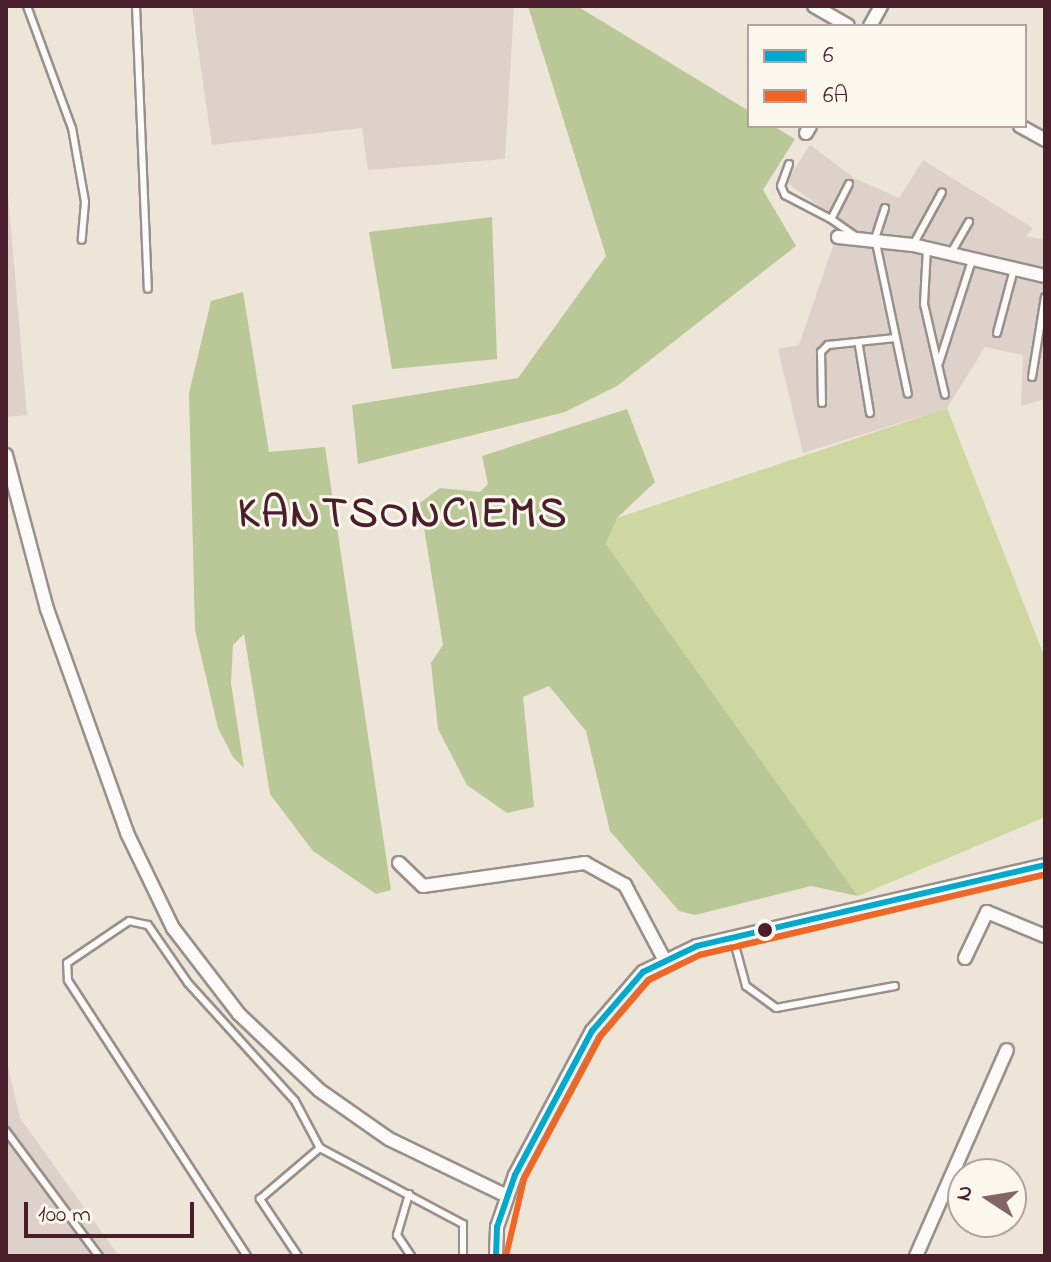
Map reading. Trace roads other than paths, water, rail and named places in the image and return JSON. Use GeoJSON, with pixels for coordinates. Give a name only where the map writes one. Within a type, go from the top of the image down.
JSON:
{"type":"FeatureCollection","features":[{"type":"Feature","properties":{"kind":"street"},"geometry":{"type":"LineString","coordinates":[[814,6],[845,24]]}},
{"type":"Feature","properties":{"kind":"street"},"geometry":{"type":"LineString","coordinates":[[871,24],[881,6]]}},
{"type":"Feature","properties":{"kind":"street"},"geometry":{"type":"LineString","coordinates":[[1024,128],[1045,140]]}},
{"type":"Feature","properties":{"kind":"street"},"geometry":{"type":"LineString","coordinates":[[838,237],[875,238],[913,245],[1045,276]]}},
{"type":"Feature","properties":{"kind":"street"},"geometry":{"type":"LineString","coordinates":[[6,455],[52,624],[127,833],[173,928],[239,1014],[319,1090],[389,1139],[505,1195]]}},
{"type":"Feature","properties":{"kind":"street"},"geometry":{"type":"LineString","coordinates":[[399,863],[423,886],[560,864],[597,867],[625,885],[664,959]]}},
{"type":"Feature","properties":{"kind":"street"},"geometry":{"type":"LineString","coordinates":[[496,1256],[505,1195],[609,1005],[664,959],[733,938],[1045,865]]}},
{"type":"Feature","properties":{"kind":"street"},"geometry":{"type":"LineString","coordinates":[[965,958],[987,912],[1045,936]]}},
{"type":"Feature","properties":{"kind":"street"},"geometry":{"type":"LineString","coordinates":[[916,1256],[1007,1050]]}},
{"type":"Feature","properties":{"kind":"lane"},"geometry":{"type":"LineString","coordinates":[[27,6],[72,128],[85,202],[82,240]]}},
{"type":"Feature","properties":{"kind":"lane"},"geometry":{"type":"LineString","coordinates":[[136,6],[148,289]]}},
{"type":"Feature","properties":{"kind":"lane"},"geometry":{"type":"LineString","coordinates":[[789,164],[781,186],[785,195],[831,219],[855,236]]}},
{"type":"Feature","properties":{"kind":"lane"},"geometry":{"type":"LineString","coordinates":[[831,219],[849,184]]}},
{"type":"Feature","properties":{"kind":"lane"},"geometry":{"type":"LineString","coordinates":[[913,245],[942,192]]}},
{"type":"Feature","properties":{"kind":"lane"},"geometry":{"type":"LineString","coordinates":[[885,208],[875,238],[908,394]]}},
{"type":"Feature","properties":{"kind":"lane"},"geometry":{"type":"LineString","coordinates":[[951,254],[969,222]]}},
{"type":"Feature","properties":{"kind":"lane"},"geometry":{"type":"LineString","coordinates":[[927,248],[924,304],[945,395]]}},
{"type":"Feature","properties":{"kind":"lane"},"geometry":{"type":"LineString","coordinates":[[938,365],[972,260]]}},
{"type":"Feature","properties":{"kind":"lane"},"geometry":{"type":"LineString","coordinates":[[997,333],[1014,269]]}},
{"type":"Feature","properties":{"kind":"lane"},"geometry":{"type":"LineString","coordinates":[[1032,377],[1045,297]]}},
{"type":"Feature","properties":{"kind":"lane"},"geometry":{"type":"LineString","coordinates":[[822,403],[821,352],[842,343],[859,346],[896,338]]}},
{"type":"Feature","properties":{"kind":"lane"},"geometry":{"type":"LineString","coordinates":[[859,346],[870,413]]}},
{"type":"Feature","properties":{"kind":"lane"},"geometry":{"type":"LineString","coordinates":[[247,1256],[68,980],[67,963],[129,921],[148,925],[188,983],[295,1101],[320,1148],[463,1224],[463,1256]]}},
{"type":"Feature","properties":{"kind":"lane"},"geometry":{"type":"LineString","coordinates":[[733,938],[746,986],[776,1008],[895,986]]}},
{"type":"Feature","properties":{"kind":"lane"},"geometry":{"type":"LineString","coordinates":[[6,1131],[99,1256]]}},
{"type":"Feature","properties":{"kind":"lane"},"geometry":{"type":"LineString","coordinates":[[298,1256],[260,1199],[320,1148]]}},
{"type":"Feature","properties":{"kind":"lane"},"geometry":{"type":"LineString","coordinates":[[409,1194],[397,1235],[411,1256]]}},
{"type":"Feature","properties":{"kind":"district","name":"KANTSONCIEMS"},"geometry":{"type":"Point","coordinates":[403,515]}}]}
